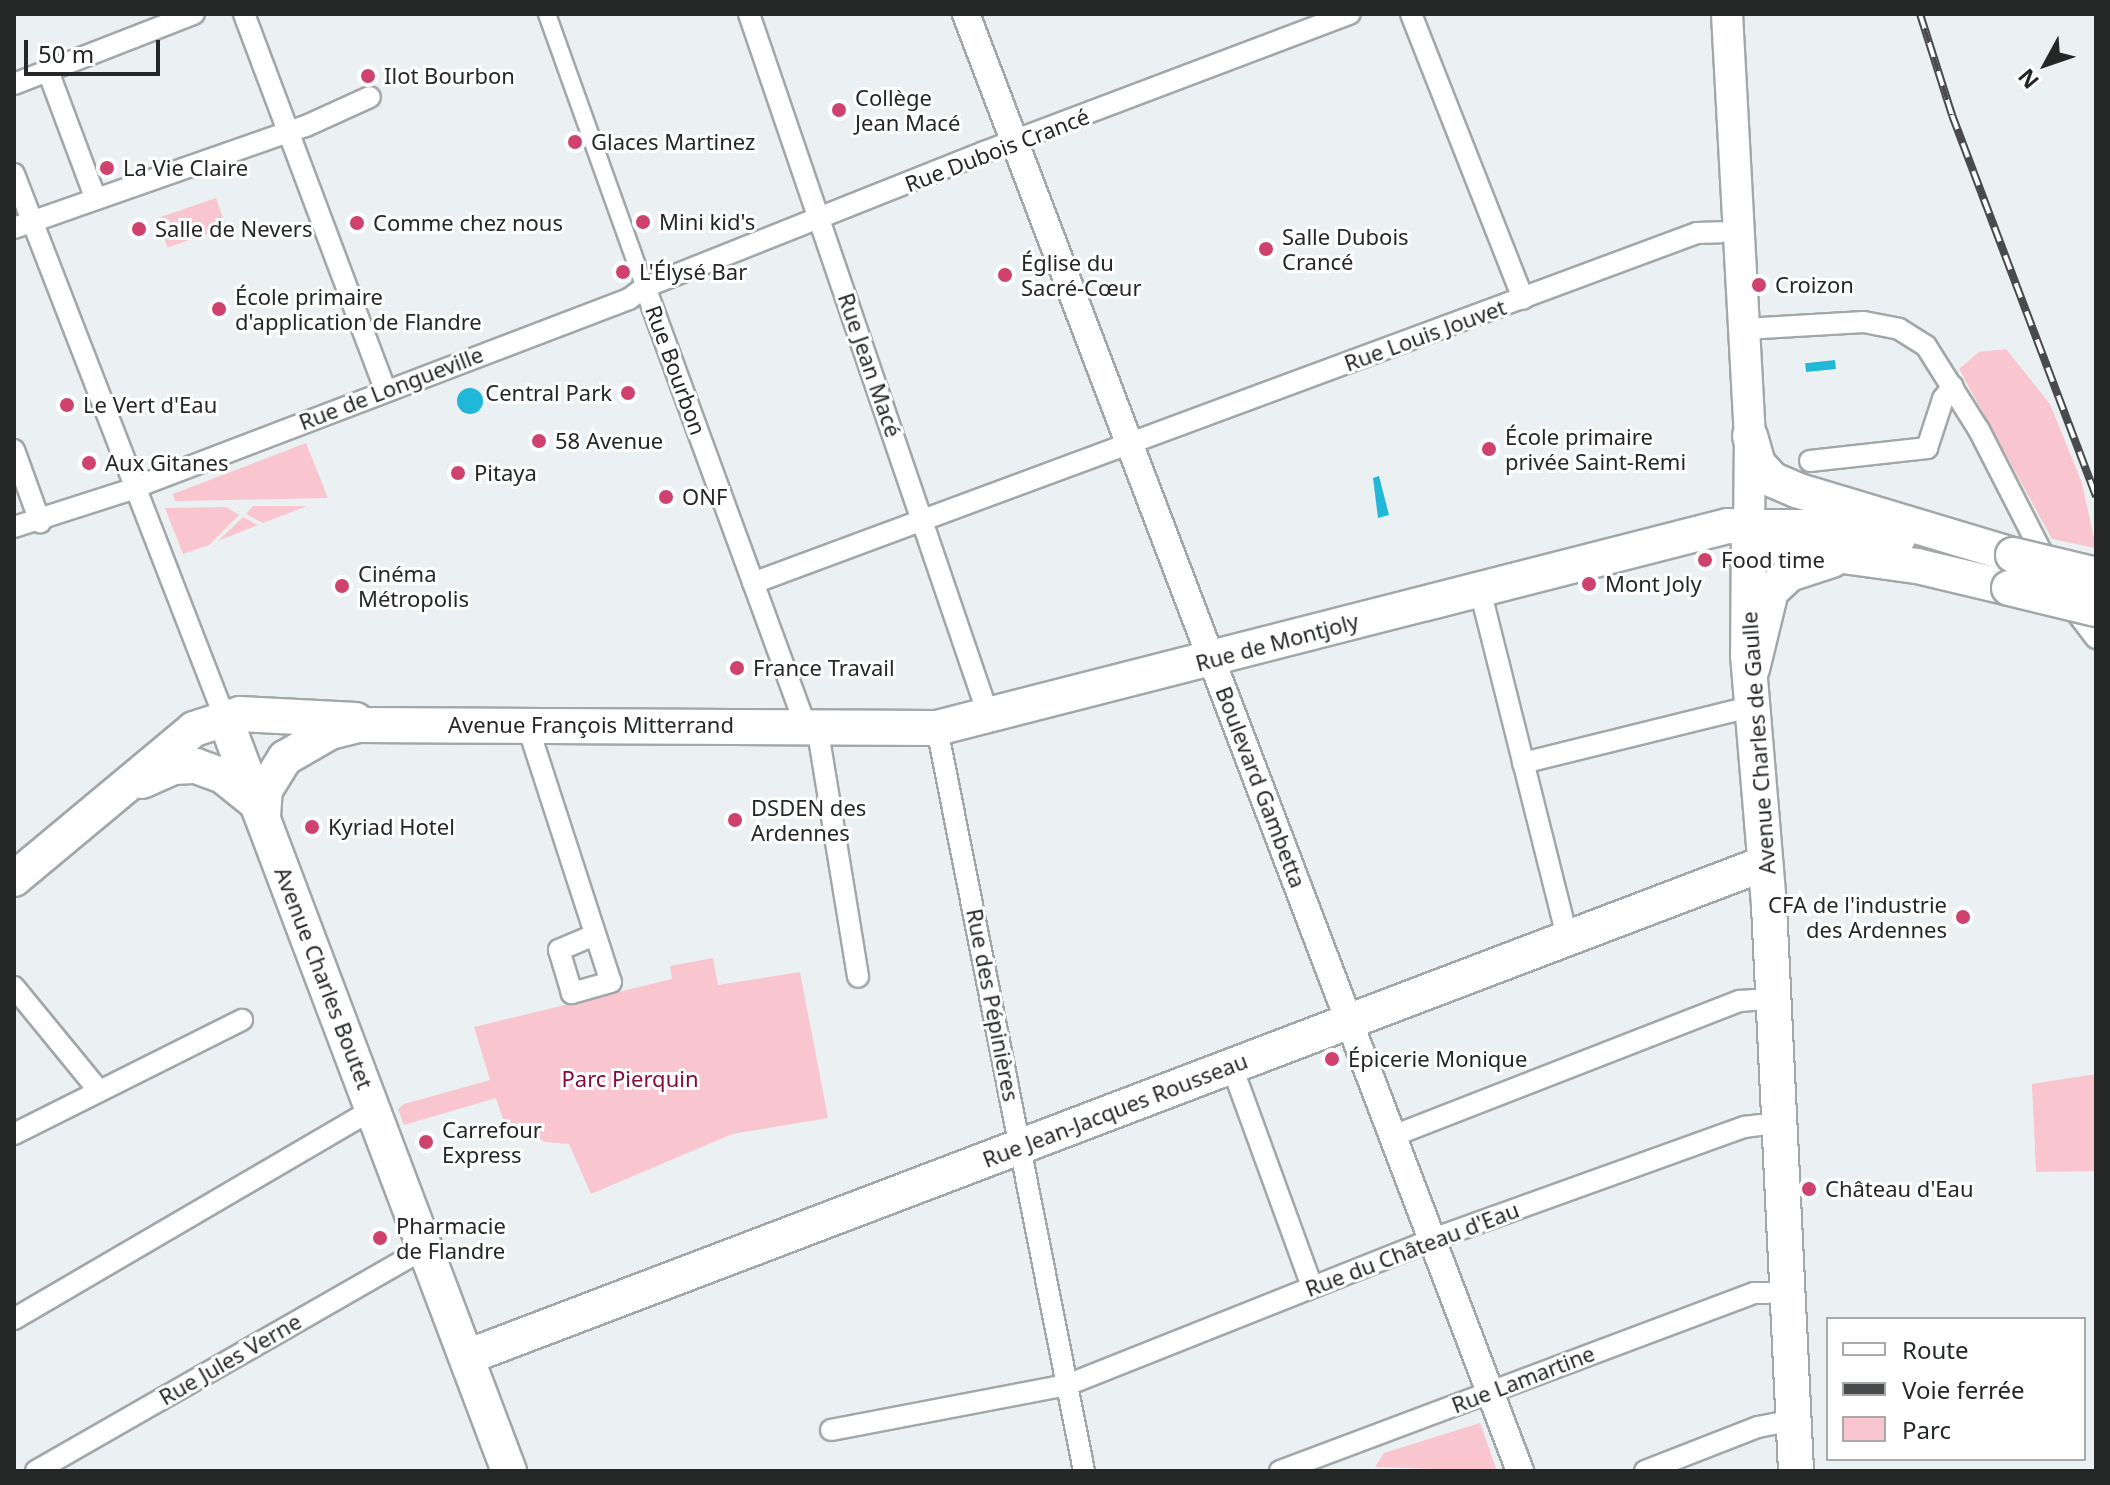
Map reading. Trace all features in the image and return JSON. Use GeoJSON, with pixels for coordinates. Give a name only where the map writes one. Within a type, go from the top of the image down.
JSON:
{"type":"FeatureCollection","features":[{"type":"Feature","properties":{"kind":"main road","name":"Avenue Charles de Gaulle"},"geometry":{"type":"LineString","coordinates":[[1713,14],[1721,232],[1752,669],[1745,708]]}},
{"type":"Feature","properties":{"kind":"main road","name":"Avenue Charles de Gaulle"},"geometry":{"type":"LineString","coordinates":[[1727,14],[1750,436],[1743,532],[1745,708],[1756,867],[1783,1421],[1776,1471]]}},
{"type":"Feature","properties":{"kind":"main road"},"geometry":{"type":"LineString","coordinates":[[1750,436],[1758,464],[1787,486],[2011,572],[2096,609]]}},
{"type":"Feature","properties":{"kind":"main road"},"geometry":{"type":"LineString","coordinates":[[1743,532],[1825,527],[2011,572]]}},
{"type":"Feature","properties":{"kind":"main road"},"geometry":{"type":"LineString","coordinates":[[1743,532],[1836,558],[1917,566],[2096,575]]}},
{"type":"Feature","properties":{"kind":"main road","name":"Rue de Montjoly"},"geometry":{"type":"LineString","coordinates":[[812,726],[937,728],[1480,590],[1743,532]]}},
{"type":"Feature","properties":{"kind":"main road"},"geometry":{"type":"LineString","coordinates":[[1752,669],[1771,591],[1803,567],[1836,558]]}},
{"type":"Feature","properties":{"kind":"main road"},"geometry":{"type":"LineString","coordinates":[[14,879],[90,817],[158,755],[194,729],[224,716],[287,714],[376,725]]}},
{"type":"Feature","properties":{"kind":"main road","name":"Avenue Charles Boutet"},"geometry":{"type":"LineString","coordinates":[[224,716],[509,1471]]}},
{"type":"Feature","properties":{"kind":"main road"},"geometry":{"type":"LineString","coordinates":[[90,817],[148,777],[174,767],[196,766],[223,776],[260,810],[265,790],[285,758],[330,732],[376,725]]}},
{"type":"Feature","properties":{"kind":"main road","name":"Avenue François Mitterrand"},"geometry":{"type":"LineString","coordinates":[[376,725],[812,726]]}},
{"type":"Feature","properties":{"kind":"main road","name":"Avenue Charles de Gaulle"},"geometry":{"type":"LineString","coordinates":[[1756,867],[1756,1000],[1768,1293],[1783,1421],[1796,1471]]}},
{"type":"Feature","properties":{"kind":"main road","name":"Rue Jean-Jacques Rousseau"},"geometry":{"type":"LineString","coordinates":[[467,1357],[1022,1147],[1349,1019],[1756,867]]}},
{"type":"Feature","properties":{"kind":"street"},"geometry":{"type":"LineString","coordinates":[[14,84],[194,14]]}},
{"type":"Feature","properties":{"kind":"street"},"geometry":{"type":"LineString","coordinates":[[244,14],[385,389]]}},
{"type":"Feature","properties":{"kind":"street","name":"Rue Bourbon"},"geometry":{"type":"LineString","coordinates":[[547,14],[753,583],[812,726]]}},
{"type":"Feature","properties":{"kind":"street","name":"Rue Jean Macé"},"geometry":{"type":"LineString","coordinates":[[749,14],[989,717]]}},
{"type":"Feature","properties":{"kind":"street","name":"Boulevard Gambetta"},"geometry":{"type":"LineString","coordinates":[[966,14],[1520,1471]]}},
{"type":"Feature","properties":{"kind":"street","name":"Rue Dubois Crancé"},"geometry":{"type":"LineString","coordinates":[[645,287],[1015,141],[1350,14]]}},
{"type":"Feature","properties":{"kind":"street"},"geometry":{"type":"LineString","coordinates":[[1411,14],[1523,299]]}},
{"type":"Feature","properties":{"kind":"street"},"geometry":{"type":"LineString","coordinates":[[48,71],[95,197]]}},
{"type":"Feature","properties":{"kind":"street"},"geometry":{"type":"LineString","coordinates":[[23,224],[290,130],[370,97]]}},
{"type":"Feature","properties":{"kind":"street","name":"Avenue Charles Boutet"},"geometry":{"type":"LineString","coordinates":[[14,174],[23,224],[135,487],[224,716]]}},
{"type":"Feature","properties":{"kind":"street","name":"Rue Louis Jouvet"},"geometry":{"type":"LineString","coordinates":[[753,583],[1697,233],[1721,232]]}},
{"type":"Feature","properties":{"kind":"street","name":"Rue de Longueville"},"geometry":{"type":"LineString","coordinates":[[14,527],[40,522],[135,487],[385,389],[629,299],[645,287]]}},
{"type":"Feature","properties":{"kind":"street"},"geometry":{"type":"LineString","coordinates":[[1744,329],[1864,322],[1899,329],[1926,346],[1953,386],[2063,594],[2096,638]]}},
{"type":"Feature","properties":{"kind":"street"},"geometry":{"type":"LineString","coordinates":[[1810,461],[1927,448],[1943,399],[1953,386]]}},
{"type":"Feature","properties":{"kind":"street"},"geometry":{"type":"LineString","coordinates":[[14,450],[40,522]]}},
{"type":"Feature","properties":{"kind":"street"},"geometry":{"type":"LineString","coordinates":[[1480,590],[1567,937]]}},
{"type":"Feature","properties":{"kind":"street"},"geometry":{"type":"LineString","coordinates":[[1523,763],[1745,708]]}},
{"type":"Feature","properties":{"kind":"street"},"geometry":{"type":"LineString","coordinates":[[527,724],[595,935]]}},
{"type":"Feature","properties":{"kind":"street"},"geometry":{"type":"LineString","coordinates":[[812,726],[858,977]]}},
{"type":"Feature","properties":{"kind":"street","name":"Rue des Pépinières"},"geometry":{"type":"LineString","coordinates":[[937,728],[1084,1471]]}},
{"type":"Feature","properties":{"kind":"street"},"geometry":{"type":"LineString","coordinates":[[14,987],[99,1091]]}},
{"type":"Feature","properties":{"kind":"street"},"geometry":{"type":"LineString","coordinates":[[1393,1136],[1740,1001],[1756,1000]]}},
{"type":"Feature","properties":{"kind":"street"},"geometry":{"type":"LineString","coordinates":[[14,1134],[242,1020]]}},
{"type":"Feature","properties":{"kind":"street"},"geometry":{"type":"LineString","coordinates":[[1231,1064],[1312,1286]]}},
{"type":"Feature","properties":{"kind":"street"},"geometry":{"type":"LineString","coordinates":[[14,1319],[373,1109]]}},
{"type":"Feature","properties":{"kind":"street","name":"Rue du Château d'Eau"},"geometry":{"type":"LineString","coordinates":[[831,1430],[1067,1385],[1433,1239],[1744,1127],[1761,1125]]}},
{"type":"Feature","properties":{"kind":"street","name":"Rue Jules Verne"},"geometry":{"type":"LineString","coordinates":[[36,1471],[69,1462],[426,1248]]}},
{"type":"Feature","properties":{"kind":"street","name":"Rue Lamartine"},"geometry":{"type":"LineString","coordinates":[[1280,1471],[1754,1293],[1768,1293]]}},
{"type":"Feature","properties":{"kind":"street"},"geometry":{"type":"LineString","coordinates":[[1645,1471],[1783,1421]]}},
{"type":"Feature","properties":{"kind":"street"},"geometry":{"type":"LineString","coordinates":[[1333,1471],[1338,1449]]}},
{"type":"Feature","properties":{"kind":"green space"},"geometry":{"type":"Polygon","coordinates":[[[216,198],[226,227],[167,247],[157,218],[216,198]]]}},
{"type":"Feature","properties":{"kind":"green space"},"geometry":{"type":"Polygon","coordinates":[[[2006,349],[2050,404],[2082,483],[2096,548],[2052,539],[1959,369],[1979,352],[2006,349]]]}},
{"type":"Feature","properties":{"kind":"green space"},"geometry":{"type":"Polygon","coordinates":[[[306,443],[328,498],[175,501],[173,494],[306,443]]]}},
{"type":"Feature","properties":{"kind":"green space"},"geometry":{"type":"Polygon","coordinates":[[[253,506],[307,506],[263,523],[246,514],[253,506]]]}},
{"type":"Feature","properties":{"kind":"green space"},"geometry":{"type":"Polygon","coordinates":[[[226,507],[239,515],[209,545],[183,554],[165,508],[226,507]]]}},
{"type":"Feature","properties":{"kind":"green space"},"geometry":{"type":"Polygon","coordinates":[[[243,517],[258,525],[218,541],[243,517]]]}},
{"type":"Feature","properties":{"kind":"green space","name":"Parc Pierquin"},"geometry":{"type":"Polygon","coordinates":[[[713,958],[718,985],[800,972],[828,1118],[732,1134],[591,1194],[569,1144],[545,1142],[528,1132],[509,1138],[496,1098],[404,1125],[398,1109],[404,1104],[490,1080],[474,1027],[672,979],[670,966],[713,958]]]}},
{"type":"Feature","properties":{"kind":"green space"},"geometry":{"type":"Polygon","coordinates":[[[2096,1074],[2096,1171],[2036,1172],[2032,1084],[2096,1074]]]}},
{"type":"Feature","properties":{"kind":"green space"},"geometry":{"type":"Polygon","coordinates":[[[1480,1423],[1497,1471],[1375,1467],[1384,1453],[1480,1423]]]}},
{"type":"Feature","properties":{"kind":"water"},"geometry":{"type":"Polygon","coordinates":[[[1835,360],[1836,369],[1806,372],[1805,363],[1835,360]]]}},
{"type":"Feature","properties":{"kind":"water"},"geometry":{"type":"Polygon","coordinates":[[[470,388],[479,392],[483,401],[479,410],[470,414],[461,410],[457,401],[461,392],[470,388]]]}},
{"type":"Feature","properties":{"kind":"water"},"geometry":{"type":"Polygon","coordinates":[[[1379,476],[1389,515],[1378,518],[1373,478],[1379,476]]]}},
{"type":"Feature","properties":{"kind":"railway"},"geometry":{"type":"LineString","coordinates":[[1920,14],[1952,115],[2096,497]]}},
{"type":"Feature","properties":{"kind":"place","name":"Ilot Bourbon"},"geometry":{"type":"Point","coordinates":[368,76]}},
{"type":"Feature","properties":{"kind":"place","name":"Collège Jean Macé"},"geometry":{"type":"Point","coordinates":[839,110]}},
{"type":"Feature","properties":{"kind":"place","name":"Glaces Martinez"},"geometry":{"type":"Point","coordinates":[575,142]}},
{"type":"Feature","properties":{"kind":"place","name":"La Vie Claire"},"geometry":{"type":"Point","coordinates":[107,168]}},
{"type":"Feature","properties":{"kind":"place","name":"Mini kid's"},"geometry":{"type":"Point","coordinates":[643,222]}},
{"type":"Feature","properties":{"kind":"place","name":"Comme chez nous"},"geometry":{"type":"Point","coordinates":[357,223]}},
{"type":"Feature","properties":{"kind":"place","name":"Salle de Nevers"},"geometry":{"type":"Point","coordinates":[139,229]}},
{"type":"Feature","properties":{"kind":"place","name":"Salle Dubois Crancé"},"geometry":{"type":"Point","coordinates":[1266,249]}},
{"type":"Feature","properties":{"kind":"place","name":"L'Élysé Bar"},"geometry":{"type":"Point","coordinates":[623,272]}},
{"type":"Feature","properties":{"kind":"place","name":"Église du Sacré-Cœur"},"geometry":{"type":"Point","coordinates":[1005,275]}},
{"type":"Feature","properties":{"kind":"place","name":"Croizon"},"geometry":{"type":"Point","coordinates":[1759,285]}},
{"type":"Feature","properties":{"kind":"place","name":"École primaire d'application de Flandre"},"geometry":{"type":"Point","coordinates":[219,309]}},
{"type":"Feature","properties":{"kind":"place","name":"Central Park"},"geometry":{"type":"Point","coordinates":[628,393]}},
{"type":"Feature","properties":{"kind":"place","name":"Le Vert d'Eau"},"geometry":{"type":"Point","coordinates":[67,405]}},
{"type":"Feature","properties":{"kind":"place","name":"58 Avenue"},"geometry":{"type":"Point","coordinates":[539,441]}},
{"type":"Feature","properties":{"kind":"place","name":"École primaire privée Saint-Remi"},"geometry":{"type":"Point","coordinates":[1489,449]}},
{"type":"Feature","properties":{"kind":"place","name":"Aux Gitanes"},"geometry":{"type":"Point","coordinates":[89,463]}},
{"type":"Feature","properties":{"kind":"place","name":"Pitaya"},"geometry":{"type":"Point","coordinates":[458,473]}},
{"type":"Feature","properties":{"kind":"place","name":"ONF"},"geometry":{"type":"Point","coordinates":[666,497]}},
{"type":"Feature","properties":{"kind":"place","name":"Food time"},"geometry":{"type":"Point","coordinates":[1705,560]}},
{"type":"Feature","properties":{"kind":"place","name":"Mont Joly"},"geometry":{"type":"Point","coordinates":[1589,584]}},
{"type":"Feature","properties":{"kind":"place","name":"Cinéma Métropolis"},"geometry":{"type":"Point","coordinates":[342,586]}},
{"type":"Feature","properties":{"kind":"place","name":"France Travail"},"geometry":{"type":"Point","coordinates":[737,668]}},
{"type":"Feature","properties":{"kind":"place","name":"DSDEN des Ardennes"},"geometry":{"type":"Point","coordinates":[735,820]}},
{"type":"Feature","properties":{"kind":"place","name":"Kyriad Hotel"},"geometry":{"type":"Point","coordinates":[312,827]}},
{"type":"Feature","properties":{"kind":"place","name":"CFA de l'industrie des Ardennes"},"geometry":{"type":"Point","coordinates":[1963,917]}},
{"type":"Feature","properties":{"kind":"place","name":"Épicerie Monique"},"geometry":{"type":"Point","coordinates":[1332,1059]}},
{"type":"Feature","properties":{"kind":"place","name":"Carrefour Express"},"geometry":{"type":"Point","coordinates":[426,1142]}},
{"type":"Feature","properties":{"kind":"place","name":"Château d'Eau"},"geometry":{"type":"Point","coordinates":[1809,1189]}},
{"type":"Feature","properties":{"kind":"place","name":"Pharmacie de Flandre"},"geometry":{"type":"Point","coordinates":[380,1238]}}]}
